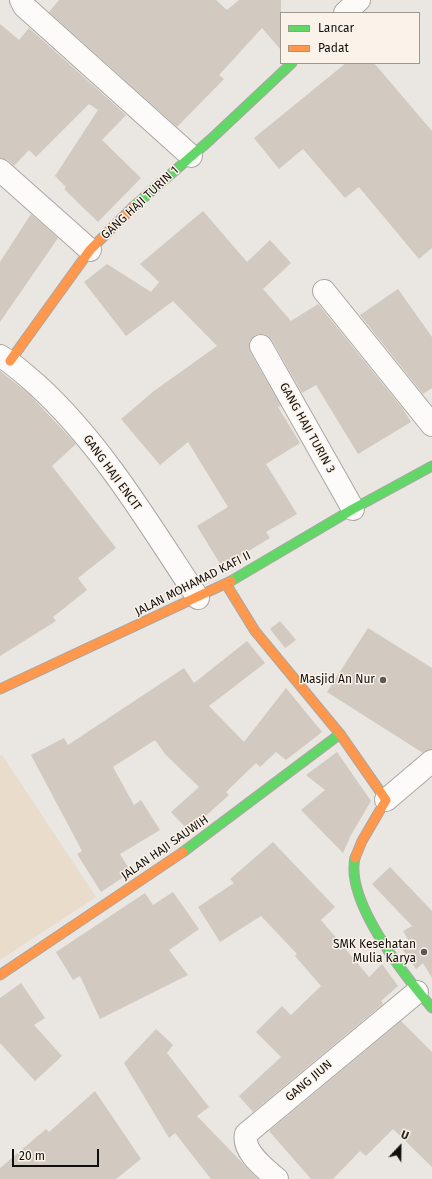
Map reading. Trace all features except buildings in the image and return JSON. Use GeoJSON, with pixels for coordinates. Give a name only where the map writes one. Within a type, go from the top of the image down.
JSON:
{"type":"FeatureCollection","features":[{"type":"Feature","properties":{"kind":"street"},"geometry":{"type":"LineString","coordinates":[[21,0],[24,6],[191,156]]}},
{"type":"Feature","properties":{"kind":"street"},"geometry":{"type":"LineString","coordinates":[[346,12],[359,0]]}},
{"type":"Feature","properties":{"kind":"street","name":"GANG HAJI TURIN 1"},"geometry":{"type":"LineString","coordinates":[[5,358],[90,250],[140,202],[291,64]]}},
{"type":"Feature","properties":{"kind":"street"},"geometry":{"type":"LineString","coordinates":[[0,170],[90,250]]}},
{"type":"Feature","properties":{"kind":"street"},"geometry":{"type":"LineString","coordinates":[[324,291],[432,424]]}},
{"type":"Feature","properties":{"kind":"street","name":"GANG HAJI TURIN 3"},"geometry":{"type":"LineString","coordinates":[[261,346],[353,509]]}},
{"type":"Feature","properties":{"kind":"street","name":"GANG HAJI ENCIT"},"geometry":{"type":"LineString","coordinates":[[5,358],[47,394],[76,424],[130,495],[198,598]]}},
{"type":"Feature","properties":{"kind":"street","name":"JALAN MOHAMAD KAFI II"},"geometry":{"type":"LineString","coordinates":[[0,689],[226,584],[353,509],[432,466]]}},
{"type":"Feature","properties":{"kind":"street"},"geometry":{"type":"LineString","coordinates":[[226,584],[255,631],[340,734],[386,800]]}},
{"type":"Feature","properties":{"kind":"street","name":"JALAN HAJI SAUWIH"},"geometry":{"type":"LineString","coordinates":[[0,975],[199,841],[340,734]]}},
{"type":"Feature","properties":{"kind":"street"},"geometry":{"type":"LineString","coordinates":[[432,761],[386,800],[359,848],[353,866],[356,892],[383,942],[417,992],[432,1008]]}},
{"type":"Feature","properties":{"kind":"street","name":"GANG JIUN"},"geometry":{"type":"LineString","coordinates":[[278,1179],[259,1163],[248,1148],[245,1139],[246,1134],[417,992]]}},
{"type":"Feature","properties":{"kind":"shaded area"},"geometry":{"type":"Polygon","coordinates":[[[2,755],[96,897],[0,960],[0,756],[2,755]]]}},
{"type":"Feature","properties":{"kind":"traffic: fast"},"geometry":{"type":"LineString","coordinates":[[133,207],[210,140],[291,64]]}},
{"type":"Feature","properties":{"kind":"traffic: fast"},"geometry":{"type":"LineString","coordinates":[[231,581],[353,509],[432,466]]}},
{"type":"Feature","properties":{"kind":"traffic: fast"},"geometry":{"type":"LineString","coordinates":[[183,852],[340,734]]}},
{"type":"Feature","properties":{"kind":"traffic: fast"},"geometry":{"type":"LineString","coordinates":[[355,858],[354,875],[359,895],[368,916],[393,958],[432,1008]]}},
{"type":"Feature","properties":{"kind":"traffic: slow"},"geometry":{"type":"LineString","coordinates":[[10,361],[90,250],[133,207]]}},
{"type":"Feature","properties":{"kind":"traffic: slow"},"geometry":{"type":"LineString","coordinates":[[0,689],[231,581]]}},
{"type":"Feature","properties":{"kind":"traffic: slow"},"geometry":{"type":"LineString","coordinates":[[226,584],[255,631],[340,734],[386,800],[362,841],[355,858]]}},
{"type":"Feature","properties":{"kind":"traffic: slow"},"geometry":{"type":"LineString","coordinates":[[0,975],[183,852]]}},
{"type":"Feature","properties":{"kind":"place","name":"Masjid An Nur"},"geometry":{"type":"Point","coordinates":[383,680]}},
{"type":"Feature","properties":{"kind":"place","name":"SMK Kesehatan Mulia Karya"},"geometry":{"type":"Point","coordinates":[424,952]}}]}
